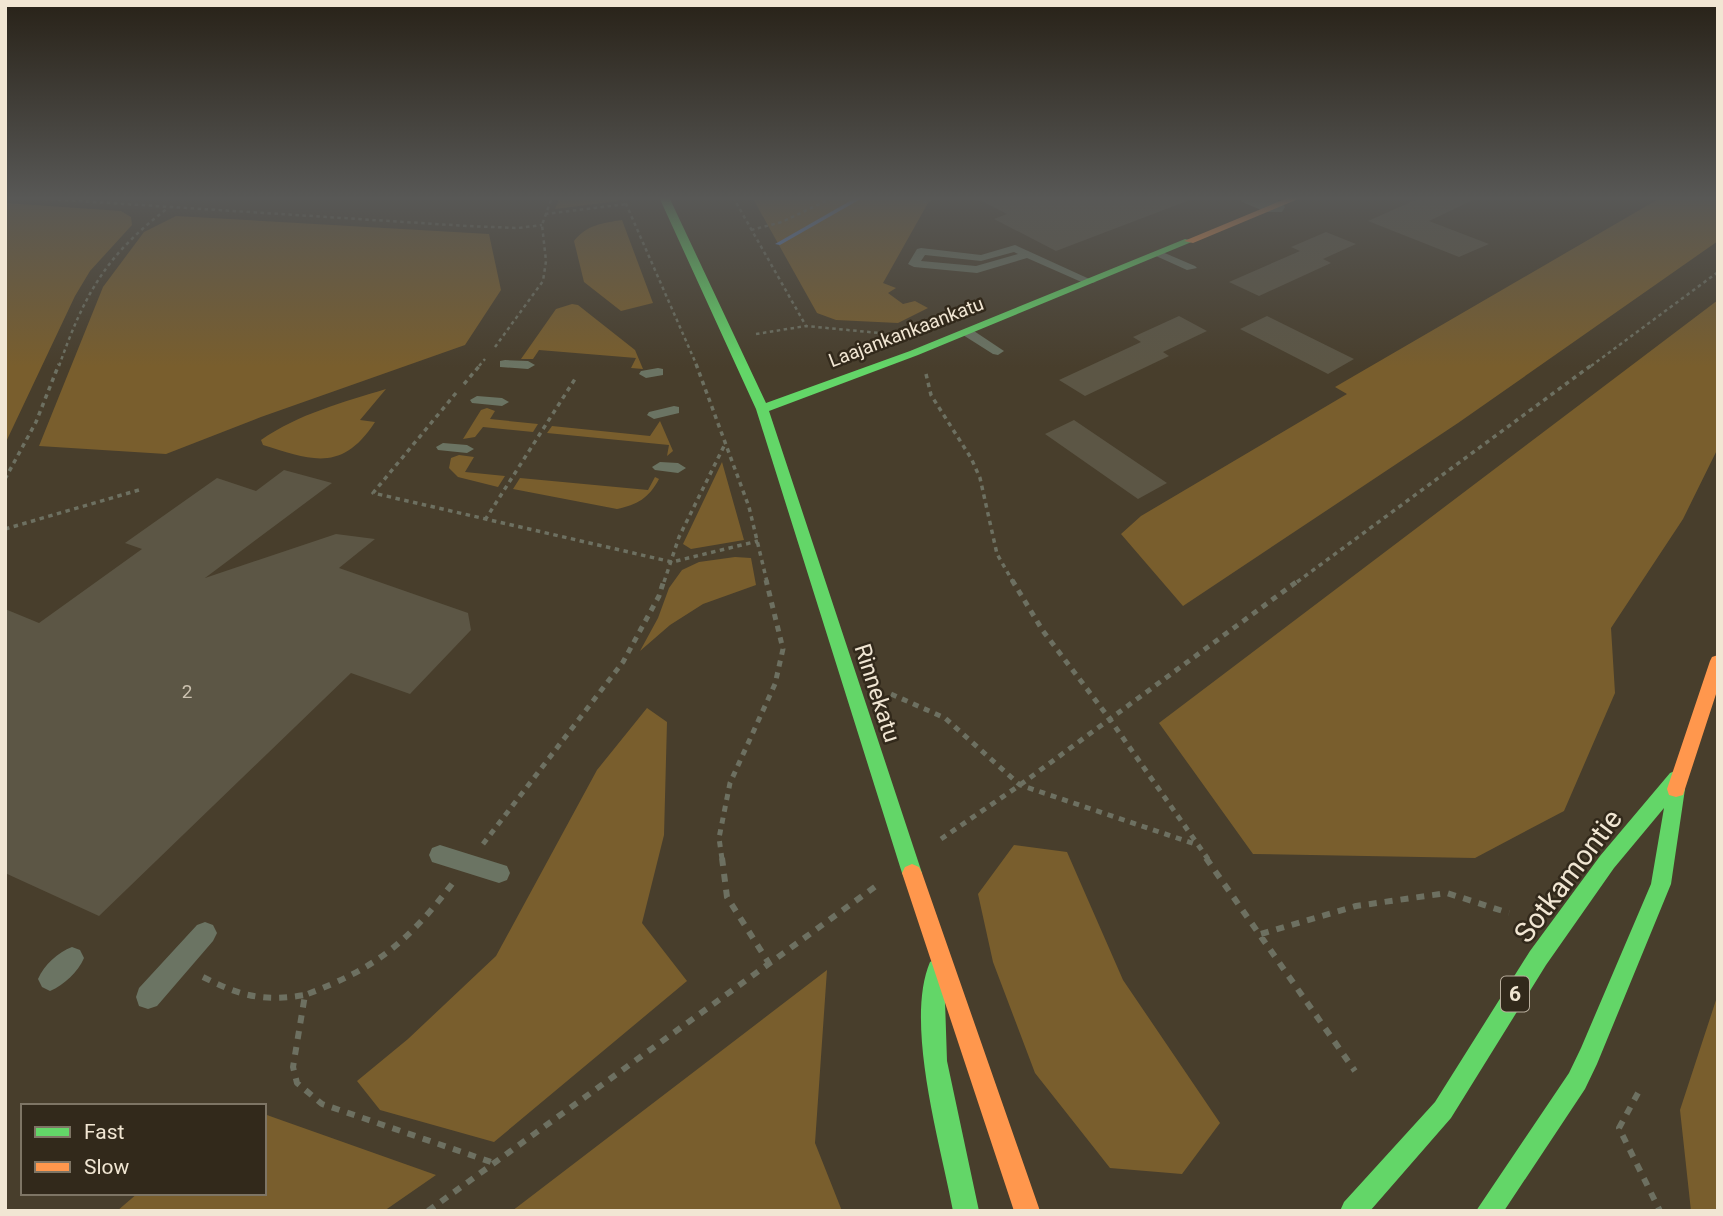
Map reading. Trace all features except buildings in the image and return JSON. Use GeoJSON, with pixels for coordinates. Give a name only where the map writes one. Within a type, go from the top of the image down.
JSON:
{"type":"FeatureCollection","features":[{"type":"Feature","properties":{"kind":"main road","name":"Rinnekatu"},"geometry":{"type":"LineString","coordinates":[[690,254],[762,410],[940,960],[1027,1211]]}},
{"type":"Feature","properties":{"kind":"main road","name":"Laajankankaankatu"},"geometry":{"type":"LineString","coordinates":[[762,410],[915,353],[1160,254]]}},
{"type":"Feature","properties":{"kind":"main road","name":"Sotkamontie"},"geometry":{"type":"LineString","coordinates":[[1489,1211],[1577,1081],[1661,884],[1678,777],[1718,661]]}},
{"type":"Feature","properties":{"kind":"main road","name":"Sotkamontie"},"geometry":{"type":"LineString","coordinates":[[1353,1211],[1443,1110],[1538,958],[1607,862],[1678,777]]}},
{"type":"Feature","properties":{"kind":"main road"},"geometry":{"type":"LineString","coordinates":[[940,960],[930,997],[936,1081],[963,1187],[966,1211]]}},
{"type":"Feature","properties":{"kind":"lane"},"geometry":{"type":"LineString","coordinates":[[920,254],[914,264],[977,270],[1029,254],[1090,282]]}},
{"type":"Feature","properties":{"kind":"lane"},"geometry":{"type":"LineString","coordinates":[[945,254],[981,258],[995,254]]}},
{"type":"Feature","properties":{"kind":"lane"},"geometry":{"type":"LineString","coordinates":[[1160,254],[1191,268]]}},
{"type":"Feature","properties":{"kind":"lane"},"geometry":{"type":"LineString","coordinates":[[967,332],[998,351]]}},
{"type":"Feature","properties":{"kind":"lane"},"geometry":{"type":"LineString","coordinates":[[505,364],[528,366]]}},
{"type":"Feature","properties":{"kind":"lane"},"geometry":{"type":"LineString","coordinates":[[477,400],[502,402]]}},
{"type":"Feature","properties":{"kind":"lane"},"geometry":{"type":"LineString","coordinates":[[654,415],[674,410]]}},
{"type":"Feature","properties":{"kind":"lane"},"geometry":{"type":"LineString","coordinates":[[443,447],[467,449]]}},
{"type":"Feature","properties":{"kind":"lane"},"geometry":{"type":"LineString","coordinates":[[660,467],[678,468]]}},
{"type":"Feature","properties":{"kind":"lane"},"geometry":{"type":"LineString","coordinates":[[440,855],[499,873]]}},
{"type":"Feature","properties":{"kind":"lane"},"geometry":{"type":"LineString","coordinates":[[148,996],[205,933]]}},
{"type":"Feature","properties":{"kind":"lane"},"geometry":{"type":"LineString","coordinates":[[50,979],[72,958]]}},
{"type":"Feature","properties":{"kind":"path"},"geometry":{"type":"LineString","coordinates":[[5,479],[44,404],[87,291],[116,254]]}},
{"type":"Feature","properties":{"kind":"path"},"geometry":{"type":"LineString","coordinates":[[545,254],[543,281],[536,295],[373,493],[596,547],[672,562],[758,541]]}},
{"type":"Feature","properties":{"kind":"path"},"geometry":{"type":"LineString","coordinates":[[648,254],[689,345],[748,507],[783,649],[775,684],[730,783],[719,838],[727,897],[770,965]]}},
{"type":"Feature","properties":{"kind":"path"},"geometry":{"type":"LineString","coordinates":[[765,254],[806,326]]}},
{"type":"Feature","properties":{"kind":"path"},"geometry":{"type":"LineString","coordinates":[[934,843],[1020,785],[1718,272]]}},
{"type":"Feature","properties":{"kind":"path"},"geometry":{"type":"LineString","coordinates":[[748,335],[806,326],[899,335],[915,353],[924,367],[931,395],[971,457],[980,478],[998,554],[1043,631],[1109,718],[1355,1071]]}},
{"type":"Feature","properties":{"kind":"path"},"geometry":{"type":"LineString","coordinates":[[484,520],[575,379]]}},
{"type":"Feature","properties":{"kind":"path"},"geometry":{"type":"LineString","coordinates":[[178,964],[243,997],[276,1000],[305,995],[342,981],[392,954],[414,934],[623,662],[659,596],[680,537],[724,444]]}},
{"type":"Feature","properties":{"kind":"path"},"geometry":{"type":"LineString","coordinates":[[5,529],[139,490]]}},
{"type":"Feature","properties":{"kind":"path"},"geometry":{"type":"LineString","coordinates":[[849,677],[945,718],[1020,785],[1196,845]]}},
{"type":"Feature","properties":{"kind":"path"},"geometry":{"type":"LineString","coordinates":[[428,1211],[888,877]]}},
{"type":"Feature","properties":{"kind":"path"},"geometry":{"type":"LineString","coordinates":[[1261,934],[1356,906],[1447,893],[1509,913]]}},
{"type":"Feature","properties":{"kind":"path"},"geometry":{"type":"LineString","coordinates":[[305,995],[293,1068],[297,1083],[322,1104],[494,1163]]}},
{"type":"Feature","properties":{"kind":"path"},"geometry":{"type":"LineString","coordinates":[[1638,1093],[1619,1128],[1660,1211]]}},
{"type":"Feature","properties":{"kind":"shaded area"},"geometry":{"type":"Polygon","coordinates":[[[5,254],[106,254],[90,271],[75,296],[5,444],[5,254]]]}},
{"type":"Feature","properties":{"kind":"shaded area"},"geometry":{"type":"Polygon","coordinates":[[[128,254],[493,254],[501,290],[465,345],[261,417],[166,454],[39,446],[103,287],[128,254]]]}},
{"type":"Feature","properties":{"kind":"shaded area"},"geometry":{"type":"Polygon","coordinates":[[[577,254],[635,254],[653,303],[621,311],[584,282],[577,254]]]}},
{"type":"Feature","properties":{"kind":"shaded area"},"geometry":{"type":"Polygon","coordinates":[[[784,254],[899,254],[883,283],[896,288],[888,293],[903,304],[915,301],[928,308],[898,323],[836,320],[817,313],[784,254]]]}},
{"type":"Feature","properties":{"kind":"shaded area"},"geometry":{"type":"Polygon","coordinates":[[[1564,254],[1700,254],[1458,423],[1183,606],[1121,534],[1141,516],[1347,394],[1335,387],[1564,254]]]}},
{"type":"Feature","properties":{"kind":"shaded area"},"geometry":{"type":"Polygon","coordinates":[[[1718,300],[1718,448],[1683,519],[1611,628],[1615,693],[1564,811],[1475,858],[1253,854],[1159,723],[1718,300]]]}},
{"type":"Feature","properties":{"kind":"shaded area"},"geometry":{"type":"Polygon","coordinates":[[[578,305],[635,350],[643,369],[631,368],[636,358],[539,350],[533,359],[521,359],[556,309],[578,305]]]}},
{"type":"Feature","properties":{"kind":"shaded area"},"geometry":{"type":"Polygon","coordinates":[[[386,389],[360,420],[375,422],[363,438],[338,456],[311,458],[263,445],[261,440],[290,423],[386,389]]]}},
{"type":"Feature","properties":{"kind":"shaded area"},"geometry":{"type":"Polygon","coordinates":[[[487,408],[495,411],[490,419],[538,424],[533,432],[483,427],[475,437],[463,439],[481,410],[487,408]]]}},
{"type":"Feature","properties":{"kind":"shaded area"},"geometry":{"type":"Polygon","coordinates":[[[660,421],[673,451],[667,456],[669,445],[547,433],[552,426],[650,436],[660,421]]]}},
{"type":"Feature","properties":{"kind":"shaded area"},"geometry":{"type":"Polygon","coordinates":[[[459,455],[474,457],[465,472],[505,476],[498,487],[458,477],[449,468],[451,458],[459,455]]]}},
{"type":"Feature","properties":{"kind":"shaded area"},"geometry":{"type":"Polygon","coordinates":[[[722,462],[744,540],[691,549],[683,544],[722,462]]]}},
{"type":"Feature","properties":{"kind":"shaded area"},"geometry":{"type":"Polygon","coordinates":[[[655,477],[659,479],[647,496],[617,509],[513,489],[520,478],[648,490],[655,477]]]}},
{"type":"Feature","properties":{"kind":"shaded area"},"geometry":{"type":"Polygon","coordinates":[[[735,557],[751,558],[756,585],[703,604],[670,625],[640,651],[658,618],[669,588],[682,570],[699,562],[735,557]]]}},
{"type":"Feature","properties":{"kind":"shaded area"},"geometry":{"type":"Polygon","coordinates":[[[647,708],[667,722],[664,835],[642,923],[687,981],[494,1142],[380,1110],[357,1081],[408,1039],[496,956],[597,770],[647,708]]]}},
{"type":"Feature","properties":{"kind":"shaded area"},"geometry":{"type":"Polygon","coordinates":[[[1014,845],[1067,852],[1123,980],[1220,1123],[1182,1174],[1110,1168],[1035,1073],[993,962],[978,894],[1014,845]]]}},
{"type":"Feature","properties":{"kind":"shaded area"},"geometry":{"type":"Polygon","coordinates":[[[827,970],[815,1143],[842,1211],[512,1211],[827,970]]]}},
{"type":"Feature","properties":{"kind":"shaded area"},"geometry":{"type":"Polygon","coordinates":[[[1718,994],[1718,1211],[1691,1211],[1680,1110],[1718,994]]]}},
{"type":"Feature","properties":{"kind":"shaded area"},"geometry":{"type":"Polygon","coordinates":[[[266,1115],[436,1175],[384,1211],[117,1211],[136,1195],[266,1195],[266,1115]]]}},
{"type":"Feature","properties":{"kind":"traffic: fast"},"geometry":{"type":"LineString","coordinates":[[690,254],[762,409],[912,873]]}},
{"type":"Feature","properties":{"kind":"traffic: fast"},"geometry":{"type":"LineString","coordinates":[[762,409],[914,353],[1158,254]]}},
{"type":"Feature","properties":{"kind":"traffic: fast"},"geometry":{"type":"LineString","coordinates":[[1353,1211],[1443,1110],[1538,958],[1607,862],[1677,778]]}},
{"type":"Feature","properties":{"kind":"traffic: fast"},"geometry":{"type":"LineString","coordinates":[[1489,1211],[1577,1081],[1589,1056],[1661,884],[1676,789]]}},
{"type":"Feature","properties":{"kind":"traffic: fast"},"geometry":{"type":"LineString","coordinates":[[938,969],[934,1001],[936,1061],[966,1211]]}},
{"type":"Feature","properties":{"kind":"traffic: slow"},"geometry":{"type":"LineString","coordinates":[[1676,789],[1718,661]]}},
{"type":"Feature","properties":{"kind":"traffic: slow"},"geometry":{"type":"LineString","coordinates":[[912,873],[1027,1211]]}}]}
